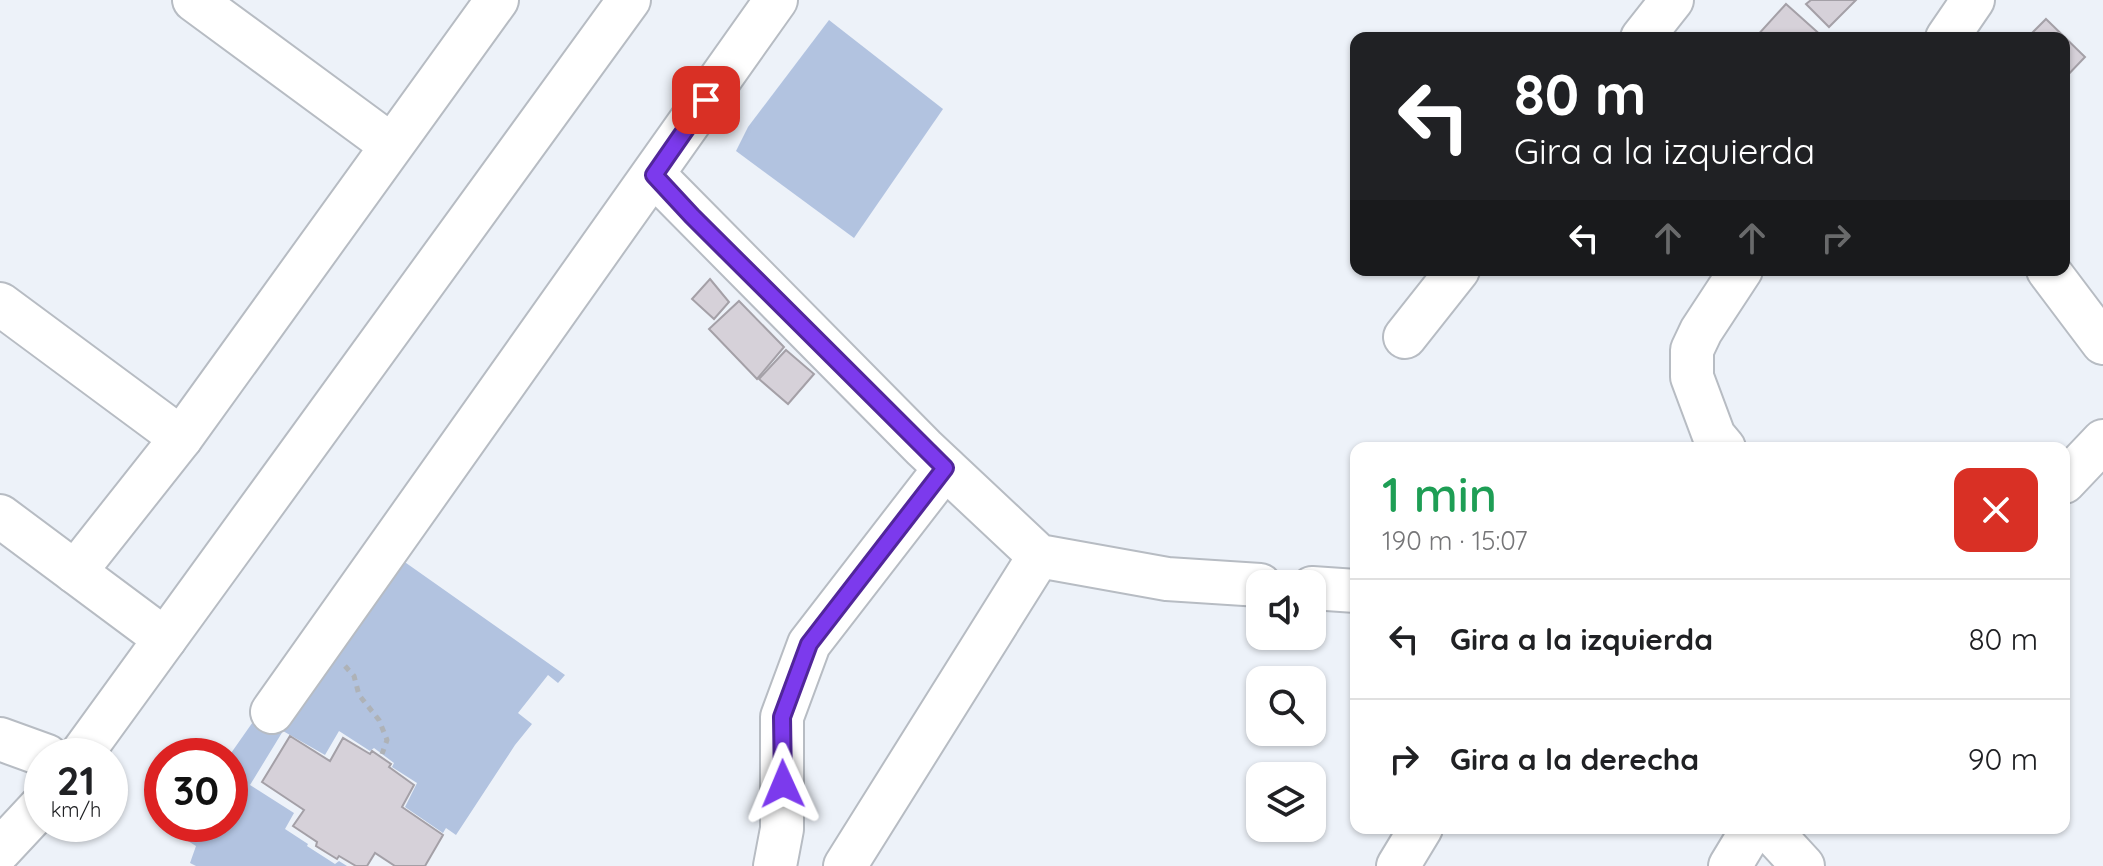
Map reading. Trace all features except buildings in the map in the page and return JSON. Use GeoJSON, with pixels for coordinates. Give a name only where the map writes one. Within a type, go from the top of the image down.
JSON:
{"type":"FeatureCollection","features":[{"type":"Feature","properties":{"kind":"street"},"geometry":{"type":"LineString","coordinates":[[194,0],[391,145]]}},
{"type":"Feature","properties":{"kind":"street"},"geometry":{"type":"LineString","coordinates":[[75,572],[181,438],[497,0]]}},
{"type":"Feature","properties":{"kind":"street"},"geometry":{"type":"LineString","coordinates":[[93,738],[629,0]]}},
{"type":"Feature","properties":{"kind":"street"},"geometry":{"type":"LineString","coordinates":[[272,712],[776,0]]}},
{"type":"Feature","properties":{"kind":"street"},"geometry":{"type":"LineString","coordinates":[[1647,32],[1672,0]]}},
{"type":"Feature","properties":{"kind":"street"},"geometry":{"type":"LineString","coordinates":[[1951,32],[1973,0]]}},
{"type":"Feature","properties":{"kind":"street"},"geometry":{"type":"LineString","coordinates":[[654,175],[945,468],[1039,556],[1167,579],[1246,584]]}},
{"type":"Feature","properties":{"kind":"street"},"geometry":{"type":"LineString","coordinates":[[1405,337],[1453,276]]}},
{"type":"Feature","properties":{"kind":"street"},"geometry":{"type":"LineString","coordinates":[[1713,442],[1692,377],[1692,350],[1737,276]]}},
{"type":"Feature","properties":{"kind":"street"},"geometry":{"type":"LineString","coordinates":[[2053,276],[2103,343]]}},
{"type":"Feature","properties":{"kind":"street"},"geometry":{"type":"LineString","coordinates":[[0,304],[181,438]]}},
{"type":"Feature","properties":{"kind":"street"},"geometry":{"type":"LineString","coordinates":[[2070,476],[2103,441]]}},
{"type":"Feature","properties":{"kind":"street"},"geometry":{"type":"LineString","coordinates":[[775,866],[782,829],[782,717],[809,644],[945,468]]}},
{"type":"Feature","properties":{"kind":"street"},"geometry":{"type":"LineString","coordinates":[[0,516],[165,639]]}},
{"type":"Feature","properties":{"kind":"street"},"geometry":{"type":"LineString","coordinates":[[845,866],[1039,556]]}},
{"type":"Feature","properties":{"kind":"street"},"geometry":{"type":"LineString","coordinates":[[1326,589],[1350,591]]}},
{"type":"Feature","properties":{"kind":"street"},"geometry":{"type":"LineString","coordinates":[[0,739],[24,748]]}},
{"type":"Feature","properties":{"kind":"street"},"geometry":{"type":"LineString","coordinates":[[0,850],[24,824]]}},
{"type":"Feature","properties":{"kind":"street"},"geometry":{"type":"LineString","coordinates":[[1398,866],[1417,834]]}},
{"type":"Feature","properties":{"kind":"street"},"geometry":{"type":"LineString","coordinates":[[1730,866],[1749,834]]}},
{"type":"Feature","properties":{"kind":"street"},"geometry":{"type":"LineString","coordinates":[[1774,834],[1803,866]]}},
{"type":"Feature","properties":{"kind":"path"},"geometry":{"type":"LineString","coordinates":[[319,646],[354,676],[359,695],[379,720],[387,740],[382,754]]}},
{"type":"Feature","properties":{"kind":"shaded area"},"geometry":{"type":"Polygon","coordinates":[[[829,20],[943,109],[854,238],[736,151],[748,127],[829,20]]]}},
{"type":"Feature","properties":{"kind":"shaded area"},"geometry":{"type":"Polygon","coordinates":[[[399,558],[565,675],[558,683],[548,675],[518,713],[532,724],[456,835],[446,828],[443,833],[405,807],[417,783],[392,767],[394,763],[374,748],[370,751],[339,731],[325,755],[283,731],[250,785],[294,813],[285,829],[335,864],[339,861],[347,866],[196,866],[190,863],[196,846],[190,842],[248,842],[248,738],[242,738],[257,716],[399,558]]]}},
{"type":"Feature","properties":{"kind":"route"},"geometry":{"type":"LineString","coordinates":[[706,100],[654,175],[945,468],[809,644],[782,717],[783,784]]}}]}
